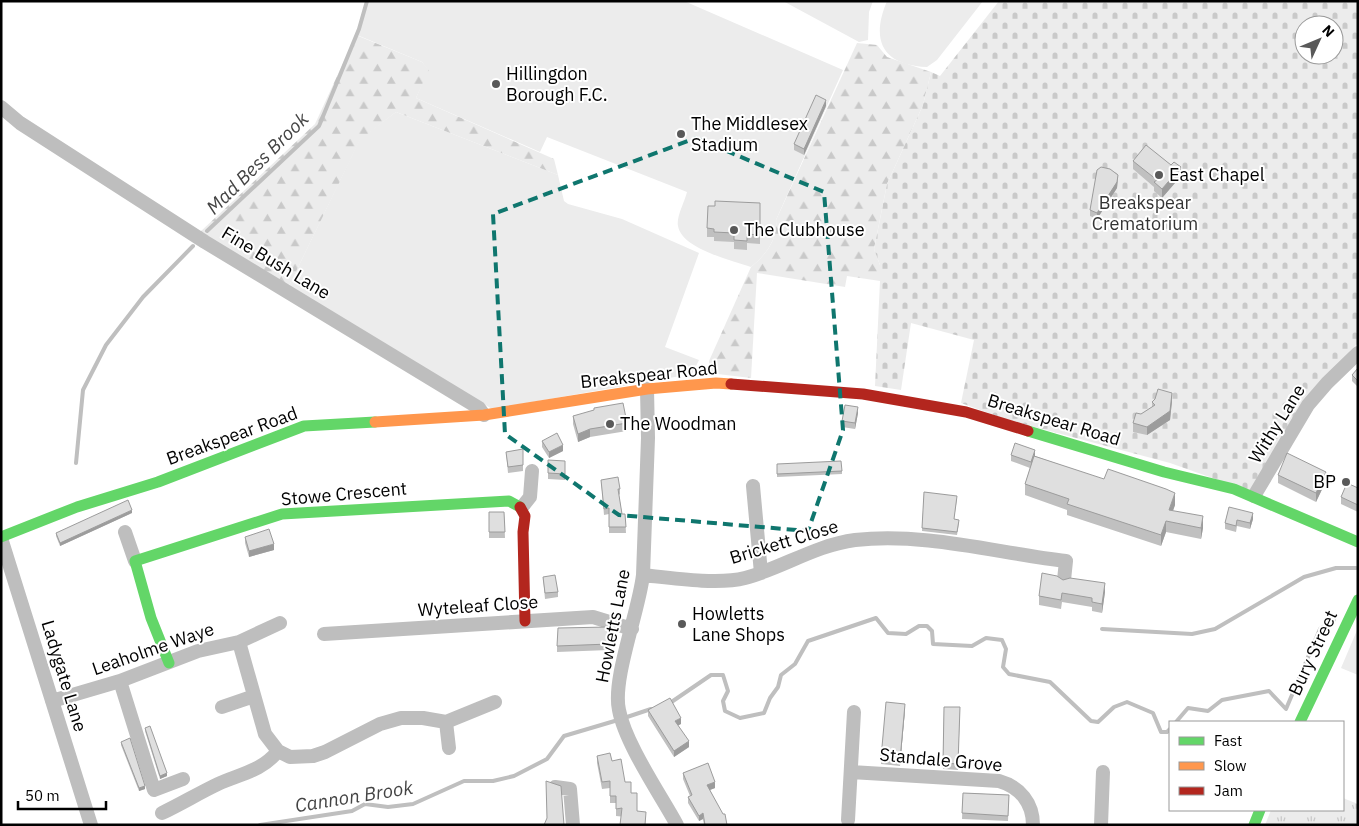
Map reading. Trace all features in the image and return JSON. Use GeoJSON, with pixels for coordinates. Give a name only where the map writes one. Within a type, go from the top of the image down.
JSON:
{"type":"FeatureCollection","features":[{"type":"Feature","properties":{"kind":"street","name":"Fine Bush Lane"},"geometry":{"type":"LineString","coordinates":[[1,106],[20,123],[132,195],[479,408],[484,415]]}},
{"type":"Feature","properties":{"kind":"street","name":"Withy Lane"},"geometry":{"type":"LineString","coordinates":[[1254,496],[1308,405],[1327,383],[1358,353]]}},
{"type":"Feature","properties":{"kind":"street","name":"Breakspear Road"},"geometry":{"type":"LineString","coordinates":[[1,538],[77,507],[158,482],[304,426],[484,415],[647,389],[716,383],[775,386],[888,397],[966,412],[1012,427],[1254,496],[1358,542]]}},
{"type":"Feature","properties":{"kind":"street","name":"Howletts Lane"},"geometry":{"type":"LineString","coordinates":[[647,389],[648,438],[643,575],[621,674],[619,712],[624,726],[677,825]]}},
{"type":"Feature","properties":{"kind":"street"},"geometry":{"type":"LineString","coordinates":[[525,622],[524,532],[526,517],[522,507],[530,497],[532,471]]}},
{"type":"Feature","properties":{"kind":"street"},"geometry":{"type":"LineString","coordinates":[[752,486],[761,573]]}},
{"type":"Feature","properties":{"kind":"street","name":"Stowe Crescent"},"geometry":{"type":"LineString","coordinates":[[135,561],[282,514],[509,501],[522,507]]}},
{"type":"Feature","properties":{"kind":"street"},"geometry":{"type":"LineString","coordinates":[[125,532],[151,618],[169,662]]}},
{"type":"Feature","properties":{"kind":"street","name":"Ladygate Lane"},"geometry":{"type":"LineString","coordinates":[[1,538],[91,825]]}},
{"type":"Feature","properties":{"kind":"street","name":"Brickett Close"},"geometry":{"type":"LineString","coordinates":[[643,575],[721,580],[742,579],[829,546],[854,540],[883,538],[935,542],[1066,561],[1064,580]]}},
{"type":"Feature","properties":{"kind":"street","name":"Bury Street"},"geometry":{"type":"LineString","coordinates":[[1300,721],[1358,600]]}},
{"type":"Feature","properties":{"kind":"street","name":"Wyteleaf Close"},"geometry":{"type":"LineString","coordinates":[[324,634],[593,617],[632,629]]}},
{"type":"Feature","properties":{"kind":"street","name":"Leaholme Waye"},"geometry":{"type":"LineString","coordinates":[[52,701],[120,681],[213,646],[239,642],[280,623]]}},
{"type":"Feature","properties":{"kind":"street","name":"Leaholme Waye"},"geometry":{"type":"LineString","coordinates":[[239,642],[265,734],[278,752]]}},
{"type":"Feature","properties":{"kind":"street"},"geometry":{"type":"LineString","coordinates":[[120,681],[154,790],[183,780]]}},
{"type":"Feature","properties":{"kind":"street"},"geometry":{"type":"LineString","coordinates":[[222,707],[254,696]]}},
{"type":"Feature","properties":{"kind":"street"},"geometry":{"type":"LineString","coordinates":[[162,813],[219,784],[269,763],[278,752],[290,757],[313,756],[325,752],[380,724],[402,718],[423,718],[446,722],[495,702]]}},
{"type":"Feature","properties":{"kind":"street"},"geometry":{"type":"LineString","coordinates":[[848,820],[854,712]]}},
{"type":"Feature","properties":{"kind":"street"},"geometry":{"type":"LineString","coordinates":[[446,722],[449,748]]}},
{"type":"Feature","properties":{"kind":"street","name":"Standale Grove"},"geometry":{"type":"LineString","coordinates":[[851,772],[999,781],[1010,784],[1021,793],[1032,811],[1033,825]]}},
{"type":"Feature","properties":{"kind":"street"},"geometry":{"type":"LineString","coordinates":[[1101,825],[1102,772]]}},
{"type":"Feature","properties":{"kind":"street"},"geometry":{"type":"LineString","coordinates":[[555,787],[570,789],[573,825]]}},
{"type":"Feature","properties":{"kind":"street"},"geometry":{"type":"LineString","coordinates":[[1254,825],[1260,811]]}},
{"type":"Feature","properties":{"kind":"highlighted area"},"geometry":{"type":"Polygon","coordinates":[[[696,138],[824,192],[843,430],[808,531],[619,515],[505,434],[493,214],[696,138]]]}},
{"type":"Feature","properties":{"kind":"green space","name":"The Middlesex Stadium"},"geometry":{"type":"Polygon","coordinates":[[[368,1],[684,1],[843,70],[776,220],[773,240],[766,252],[751,267],[708,252],[688,241],[681,234],[678,226],[679,214],[687,192],[547,137],[540,152],[416,98],[428,70],[422,62],[357,35],[368,1]]]}},
{"type":"Feature","properties":{"kind":"green space"},"geometry":{"type":"Polygon","coordinates":[[[783,1],[873,1],[869,12],[868,40],[859,42],[783,1]]]}},
{"type":"Feature","properties":{"kind":"green space"},"geometry":{"type":"Polygon","coordinates":[[[887,1],[983,1],[937,60],[927,67],[900,61],[891,56],[884,48],[880,28],[887,1]]]}},
{"type":"Feature","properties":{"kind":"green space","name":"Breakspear Crematorium"},"geometry":{"type":"Polygon","coordinates":[[[999,1],[1358,1],[1358,343],[1312,391],[1252,492],[1170,463],[1005,419],[961,403],[974,340],[911,323],[901,390],[875,386],[880,265],[874,249],[887,184],[923,105],[931,72],[940,76],[999,1]]]}},
{"type":"Feature","properties":{"kind":"green space"},"geometry":{"type":"Polygon","coordinates":[[[356,35],[422,62],[429,70],[416,98],[554,159],[558,175],[396,112],[360,140],[289,286],[200,232],[315,124],[356,35]]]}},
{"type":"Feature","properties":{"kind":"green space"},"geometry":{"type":"Polygon","coordinates":[[[857,43],[877,45],[887,57],[931,72],[923,105],[887,184],[874,249],[880,265],[880,281],[847,276],[845,287],[757,273],[751,378],[709,373],[709,361],[751,267],[766,252],[773,240],[776,220],[857,43]]]}},
{"type":"Feature","properties":{"kind":"green space"},"geometry":{"type":"Polygon","coordinates":[[[396,112],[558,175],[564,201],[568,204],[622,219],[699,253],[665,347],[699,360],[692,374],[492,409],[289,286],[360,139],[396,112]]]}},
{"type":"Feature","properties":{"kind":"green space"},"geometry":{"type":"Polygon","coordinates":[[[1358,628],[1358,675],[1341,668],[1358,628]]]}},
{"type":"Feature","properties":{"kind":"green space"},"geometry":{"type":"Polygon","coordinates":[[[1344,798],[1358,804],[1358,825],[1265,825],[1271,811],[1344,811],[1344,798]]]}},
{"type":"Feature","properties":{"kind":"building"},"geometry":{"type":"Polygon","coordinates":[[[816,95],[826,100],[804,149],[794,144],[816,95]]]}},
{"type":"Feature","properties":{"kind":"building"},"geometry":{"type":"Polygon","coordinates":[[[1146,145],[1171,165],[1174,162],[1181,167],[1162,189],[1154,182],[1157,180],[1133,161],[1146,145]]]}},
{"type":"Feature","properties":{"kind":"building"},"geometry":{"type":"Polygon","coordinates":[[[1101,167],[1110,169],[1118,175],[1117,182],[1097,213],[1090,210],[1097,170],[1101,167]]]}},
{"type":"Feature","properties":{"kind":"building","name":"The Clubhouse"},"geometry":{"type":"Polygon","coordinates":[[[715,201],[760,203],[760,235],[747,234],[747,241],[734,240],[734,233],[714,232],[714,229],[707,228],[708,206],[715,206],[715,201]]]}},
{"type":"Feature","properties":{"kind":"building"},"geometry":{"type":"Polygon","coordinates":[[[1358,368],[1358,381],[1352,375],[1358,368]]]}},
{"type":"Feature","properties":{"kind":"building"},"geometry":{"type":"Polygon","coordinates":[[[1158,389],[1172,393],[1170,411],[1147,427],[1133,423],[1136,413],[1141,414],[1155,405],[1152,402],[1158,389]]]}},
{"type":"Feature","properties":{"kind":"building"},"geometry":{"type":"Polygon","coordinates":[[[623,403],[627,423],[590,429],[578,434],[573,416],[594,410],[594,408],[623,403]]]}},
{"type":"Feature","properties":{"kind":"building"},"geometry":{"type":"Polygon","coordinates":[[[845,405],[858,407],[855,423],[842,421],[845,405]]]}},
{"type":"Feature","properties":{"kind":"building"},"geometry":{"type":"Polygon","coordinates":[[[557,433],[563,445],[549,452],[542,441],[557,433]]]}},
{"type":"Feature","properties":{"kind":"building"},"geometry":{"type":"Polygon","coordinates":[[[1015,443],[1035,450],[1031,462],[1011,455],[1015,443]]]}},
{"type":"Feature","properties":{"kind":"building"},"geometry":{"type":"Polygon","coordinates":[[[523,449],[523,465],[508,467],[506,452],[523,449]]]}},
{"type":"Feature","properties":{"kind":"building"},"geometry":{"type":"Polygon","coordinates":[[[1287,453],[1326,472],[1316,493],[1278,475],[1287,453]]]}},
{"type":"Feature","properties":{"kind":"building"},"geometry":{"type":"Polygon","coordinates":[[[1034,456],[1104,479],[1108,469],[1166,489],[1175,493],[1169,510],[1203,516],[1201,528],[1166,521],[1161,535],[1067,504],[1069,499],[1025,484],[1034,456]]]}},
{"type":"Feature","properties":{"kind":"building"},"geometry":{"type":"Polygon","coordinates":[[[548,460],[565,461],[565,474],[548,473],[548,460]]]}},
{"type":"Feature","properties":{"kind":"building"},"geometry":{"type":"Polygon","coordinates":[[[841,461],[842,471],[777,474],[777,464],[841,461]]]}},
{"type":"Feature","properties":{"kind":"building"},"geometry":{"type":"Polygon","coordinates":[[[618,477],[622,514],[625,514],[626,527],[609,527],[609,508],[604,509],[601,480],[618,477]]]}},
{"type":"Feature","properties":{"kind":"building"},"geometry":{"type":"Polygon","coordinates":[[[1347,483],[1358,488],[1358,505],[1341,497],[1347,483]]]}},
{"type":"Feature","properties":{"kind":"building"},"geometry":{"type":"Polygon","coordinates":[[[924,492],[957,496],[954,519],[959,520],[957,532],[922,528],[924,492]]]}},
{"type":"Feature","properties":{"kind":"building"},"geometry":{"type":"Polygon","coordinates":[[[128,500],[132,510],[60,543],[56,533],[128,500]]]}},
{"type":"Feature","properties":{"kind":"building"},"geometry":{"type":"Polygon","coordinates":[[[1229,507],[1253,513],[1250,523],[1237,520],[1236,526],[1225,523],[1229,507]]]}},
{"type":"Feature","properties":{"kind":"building"},"geometry":{"type":"Polygon","coordinates":[[[489,512],[504,512],[505,532],[489,532],[489,512]]]}},
{"type":"Feature","properties":{"kind":"building"},"geometry":{"type":"Polygon","coordinates":[[[269,529],[274,544],[249,551],[245,537],[269,529]]]}},
{"type":"Feature","properties":{"kind":"building"},"geometry":{"type":"Polygon","coordinates":[[[1042,573],[1057,576],[1063,580],[1070,578],[1105,583],[1102,604],[1092,602],[1092,598],[1062,593],[1061,600],[1039,596],[1042,573]]]}},
{"type":"Feature","properties":{"kind":"building"},"geometry":{"type":"Polygon","coordinates":[[[555,575],[558,592],[545,593],[543,577],[555,575]]]}},
{"type":"Feature","properties":{"kind":"building"},"geometry":{"type":"Polygon","coordinates":[[[609,627],[609,644],[557,646],[558,628],[609,627]]]}},
{"type":"Feature","properties":{"kind":"building"},"geometry":{"type":"Polygon","coordinates":[[[670,698],[681,718],[675,721],[689,741],[674,751],[648,710],[670,698]]]}},
{"type":"Feature","properties":{"kind":"building"},"geometry":{"type":"Polygon","coordinates":[[[886,702],[905,704],[900,760],[881,758],[886,702]]]}},
{"type":"Feature","properties":{"kind":"building"},"geometry":{"type":"Polygon","coordinates":[[[944,707],[960,707],[958,764],[943,763],[944,707]]]}},
{"type":"Feature","properties":{"kind":"building"},"geometry":{"type":"Polygon","coordinates":[[[150,726],[167,773],[160,776],[145,728],[150,726]]]}},
{"type":"Feature","properties":{"kind":"building"},"geometry":{"type":"Polygon","coordinates":[[[130,738],[145,786],[139,788],[121,742],[130,738]]]}},
{"type":"Feature","properties":{"kind":"building"},"geometry":{"type":"Polygon","coordinates":[[[610,753],[612,761],[621,759],[625,782],[631,782],[631,793],[637,793],[637,811],[646,812],[645,825],[620,825],[622,808],[616,809],[616,796],[610,796],[610,781],[602,782],[597,756],[610,753]]]}},
{"type":"Feature","properties":{"kind":"building"},"geometry":{"type":"Polygon","coordinates":[[[708,763],[715,782],[707,785],[723,814],[725,814],[727,825],[705,825],[703,813],[699,816],[688,797],[692,795],[683,773],[708,763]]]}},
{"type":"Feature","properties":{"kind":"building"},"geometry":{"type":"Polygon","coordinates":[[[546,781],[561,786],[564,825],[544,825],[547,818],[546,781]]]}},
{"type":"Feature","properties":{"kind":"building"},"geometry":{"type":"Polygon","coordinates":[[[963,793],[1009,795],[1008,816],[962,813],[963,793]]]}},
{"type":"Feature","properties":{"kind":"waterway","name":"Mad Bess Brook"},"geometry":{"type":"LineString","coordinates":[[207,231],[319,126],[359,29],[367,1]]}},
{"type":"Feature","properties":{"kind":"waterway","name":"Mad Bess Brook"},"geometry":{"type":"LineString","coordinates":[[76,463],[83,390],[106,345],[143,297],[193,246]]}},
{"type":"Feature","properties":{"kind":"waterway"},"geometry":{"type":"LineString","coordinates":[[1102,629],[1192,634],[1215,629],[1304,577],[1336,568],[1356,568]]}},
{"type":"Feature","properties":{"kind":"waterway","name":"Cannon Brook"},"geometry":{"type":"LineString","coordinates":[[670,703],[711,675],[723,675],[728,691],[723,701],[725,711],[740,718],[764,713],[770,698],[778,687],[781,675],[795,664],[808,641],[876,618],[888,633],[906,634],[919,626],[927,626],[932,631],[933,644],[972,646],[986,638],[1002,640],[1006,649],[1003,667],[1009,674],[1050,682],[1091,721],[1098,722],[1114,707],[1127,702],[1153,713],[1161,732],[1169,730]]}},
{"type":"Feature","properties":{"kind":"waterway","name":"Cannon Brook"},"geometry":{"type":"LineString","coordinates":[[1177,721],[1188,708],[1208,711],[1222,700],[1269,691],[1286,709],[1320,629],[1334,620]]}},
{"type":"Feature","properties":{"kind":"waterway","name":"Cannon Brook"},"geometry":{"type":"LineString","coordinates":[[624,718],[651,709]]}},
{"type":"Feature","properties":{"kind":"waterway","name":"Cannon Brook"},"geometry":{"type":"LineString","coordinates":[[260,825],[352,811],[365,804],[388,807],[413,804],[464,781],[493,781],[514,776],[547,759],[564,736],[618,720]]}},
{"type":"Feature","properties":{"kind":"traffic: fast"},"geometry":{"type":"LineString","coordinates":[[1,537],[77,507],[158,482],[304,426],[375,422]]}},
{"type":"Feature","properties":{"kind":"traffic: fast"},"geometry":{"type":"LineString","coordinates":[[1028,431],[1164,472],[1234,489],[1358,542]]}},
{"type":"Feature","properties":{"kind":"traffic: fast"},"geometry":{"type":"LineString","coordinates":[[169,663],[151,618],[135,561],[282,514],[509,501],[520,507]]}},
{"type":"Feature","properties":{"kind":"traffic: fast"},"geometry":{"type":"LineString","coordinates":[[1300,721],[1358,600]]}},
{"type":"Feature","properties":{"kind":"traffic: fast"},"geometry":{"type":"LineString","coordinates":[[1254,825],[1260,811]]}},
{"type":"Feature","properties":{"kind":"traffic: slow"},"geometry":{"type":"LineString","coordinates":[[375,422],[484,415],[647,389],[716,383],[731,384]]}},
{"type":"Feature","properties":{"kind":"traffic: jam"},"geometry":{"type":"LineString","coordinates":[[731,384],[863,394],[966,412],[1028,431]]}},
{"type":"Feature","properties":{"kind":"traffic: jam"},"geometry":{"type":"LineString","coordinates":[[520,507],[525,516],[523,532],[525,621]]}},
{"type":"Feature","properties":{"kind":"place","name":"Hillingdon Borough F.C."},"geometry":{"type":"Point","coordinates":[496,84]}},
{"type":"Feature","properties":{"kind":"place","name":"The Middlesex Stadium"},"geometry":{"type":"Point","coordinates":[681,134]}},
{"type":"Feature","properties":{"kind":"place","name":"East Chapel"},"geometry":{"type":"Point","coordinates":[1159,175]}},
{"type":"Feature","properties":{"kind":"place","name":"The Clubhouse"},"geometry":{"type":"Point","coordinates":[734,230]}},
{"type":"Feature","properties":{"kind":"place","name":"The Woodman"},"geometry":{"type":"Point","coordinates":[610,424]}},
{"type":"Feature","properties":{"kind":"place","name":"BP"},"geometry":{"type":"Point","coordinates":[1346,482]}},
{"type":"Feature","properties":{"kind":"place","name":"Howletts Lane Shops"},"geometry":{"type":"Point","coordinates":[682,624]}}]}
